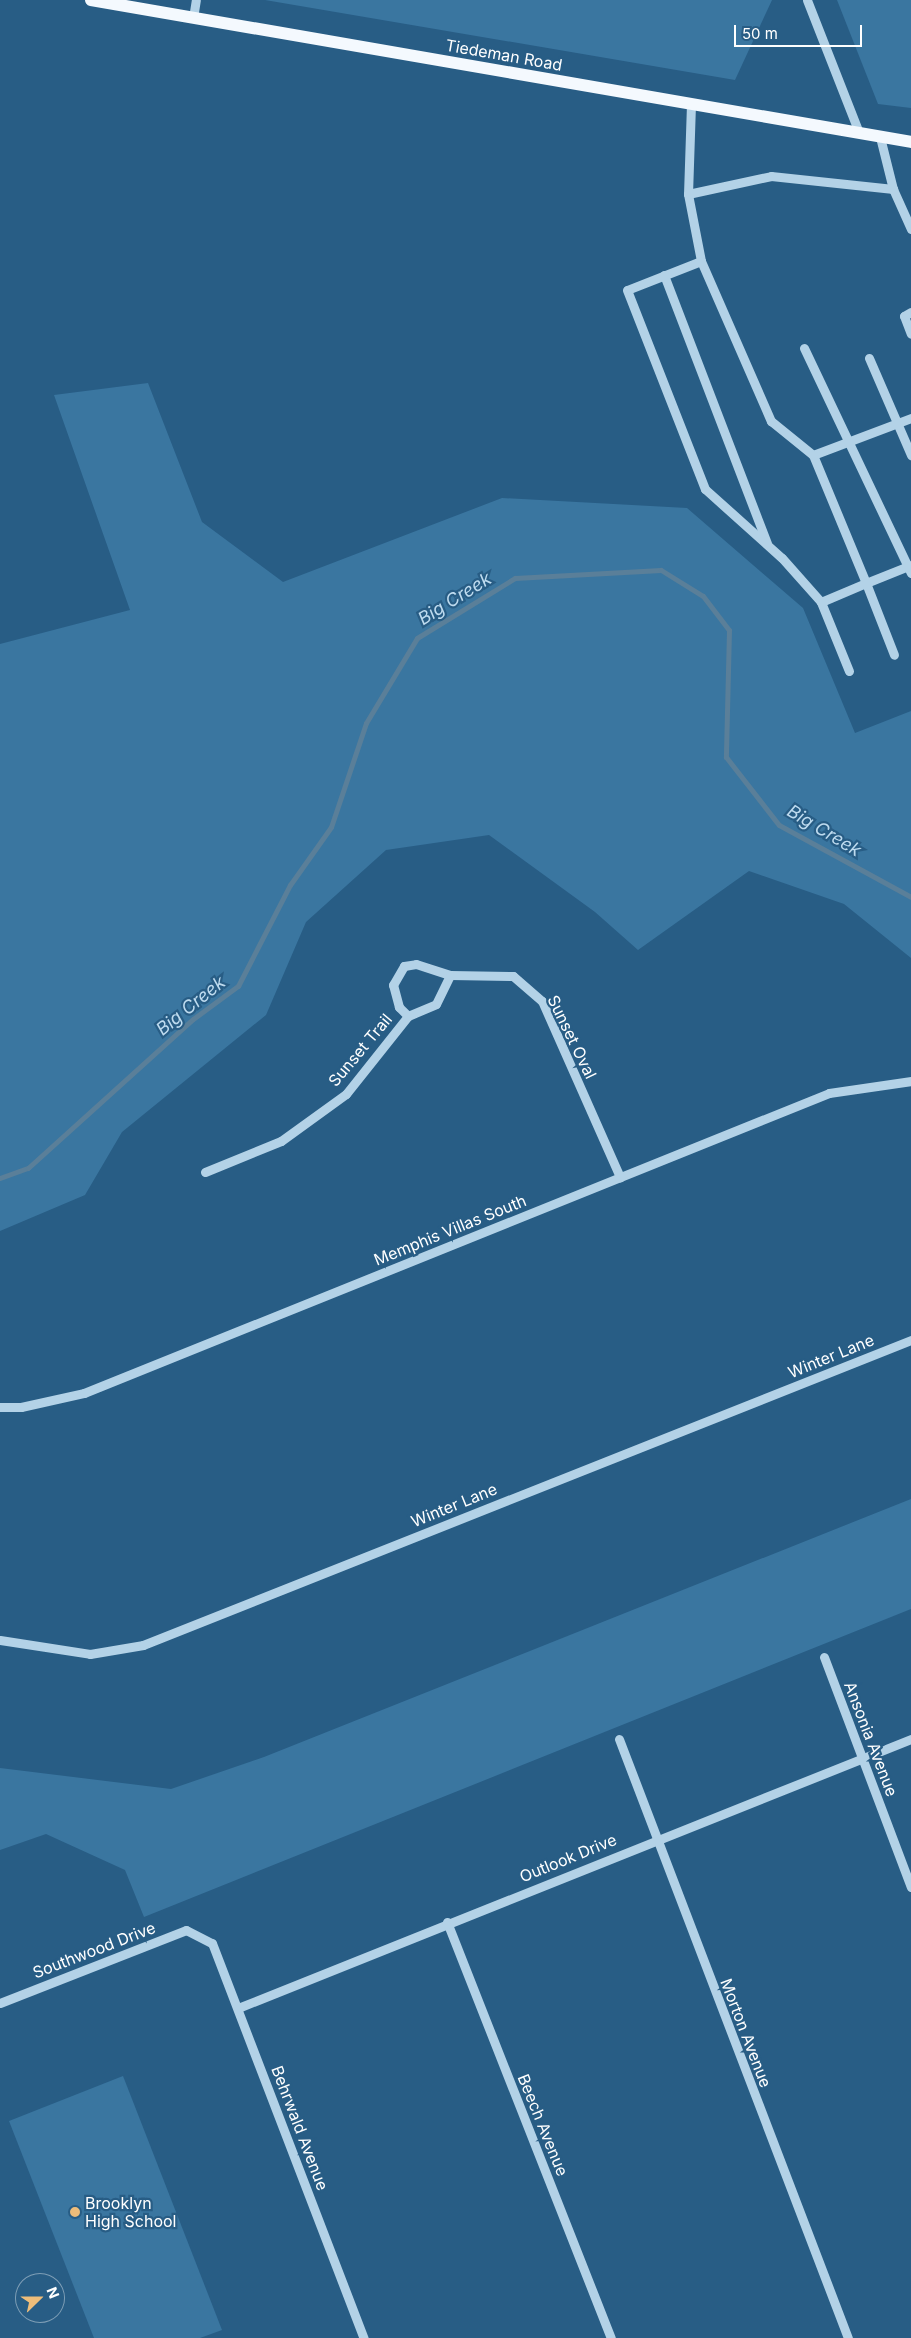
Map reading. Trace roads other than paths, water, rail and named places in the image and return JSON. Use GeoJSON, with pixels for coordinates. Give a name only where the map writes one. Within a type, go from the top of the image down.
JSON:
{"type":"FeatureCollection","features":[{"type":"Feature","properties":{"kind":"main road","name":"Tiedeman Road"},"geometry":{"type":"LineString","coordinates":[[91,0],[911,142]]}},
{"type":"Feature","properties":{"kind":"street"},"geometry":{"type":"LineString","coordinates":[[193,18],[196,0]]}},
{"type":"Feature","properties":{"kind":"street"},"geometry":{"type":"LineString","coordinates":[[807,0],[859,133]]}},
{"type":"Feature","properties":{"kind":"street"},"geometry":{"type":"LineString","coordinates":[[691,104],[688,194],[701,261],[771,421],[812,455],[894,655]]}},
{"type":"Feature","properties":{"kind":"street"},"geometry":{"type":"LineString","coordinates":[[880,138],[893,189],[911,229]]}},
{"type":"Feature","properties":{"kind":"street"},"geometry":{"type":"LineString","coordinates":[[688,194],[772,176],[893,189]]}},
{"type":"Feature","properties":{"kind":"street"},"geometry":{"type":"LineString","coordinates":[[701,261],[627,290],[630,299],[705,489],[768,546],[821,602],[849,671]]}},
{"type":"Feature","properties":{"kind":"street"},"geometry":{"type":"LineString","coordinates":[[664,275],[768,546]]}},
{"type":"Feature","properties":{"kind":"street"},"geometry":{"type":"LineString","coordinates":[[911,312],[904,316],[911,334]]}},
{"type":"Feature","properties":{"kind":"street"},"geometry":{"type":"LineString","coordinates":[[804,348],[842,434],[851,440],[910,568],[866,583],[821,602]]}},
{"type":"Feature","properties":{"kind":"street"},"geometry":{"type":"LineString","coordinates":[[869,358],[911,455]]}},
{"type":"Feature","properties":{"kind":"street"},"geometry":{"type":"LineString","coordinates":[[812,455],[911,418]]}},
{"type":"Feature","properties":{"kind":"street","name":"Sunset Oval"},"geometry":{"type":"LineString","coordinates":[[408,1016],[395,996],[396,973],[416,964],[450,975],[513,976],[542,1002],[620,1177]]}},
{"type":"Feature","properties":{"kind":"street"},"geometry":{"type":"LineString","coordinates":[[408,1016],[436,1004],[450,975]]}},
{"type":"Feature","properties":{"kind":"street","name":"Sunset Trail"},"geometry":{"type":"LineString","coordinates":[[205,1172],[281,1141],[346,1094],[408,1016]]}},
{"type":"Feature","properties":{"kind":"street","name":"Memphis Villas South"},"geometry":{"type":"LineString","coordinates":[[0,1407],[21,1407],[84,1393],[829,1093],[911,1081]]}},
{"type":"Feature","properties":{"kind":"street","name":"Winter Lane"},"geometry":{"type":"LineString","coordinates":[[0,1640],[90,1654],[143,1645],[911,1340]]}},
{"type":"Feature","properties":{"kind":"street","name":"Ansonia Avenue"},"geometry":{"type":"LineString","coordinates":[[824,1657],[911,1887]]}},
{"type":"Feature","properties":{"kind":"street","name":"Morton Avenue"},"geometry":{"type":"LineString","coordinates":[[618,1739],[654,1839],[848,2338]]}},
{"type":"Feature","properties":{"kind":"street","name":"Outlook Drive"},"geometry":{"type":"LineString","coordinates":[[238,2008],[654,1839],[911,1739]]}},
{"type":"Feature","properties":{"kind":"street","name":"Beech Avenue"},"geometry":{"type":"LineString","coordinates":[[447,1922],[611,2338]]}},
{"type":"Feature","properties":{"kind":"street","name":"Southwood Drive"},"geometry":{"type":"LineString","coordinates":[[0,2003],[186,1930],[200,1933]]}},
{"type":"Feature","properties":{"kind":"street","name":"Behrwald Avenue"},"geometry":{"type":"LineString","coordinates":[[200,1933],[212,1943],[364,2338]]}},
{"type":"Feature","properties":{"kind":"waterway","name":"Big Creek"},"geometry":{"type":"LineString","coordinates":[[0,1178],[28,1168],[193,1019],[238,986],[290,885],[331,827],[366,723],[417,638],[515,578],[661,570],[703,596],[729,630],[726,757],[779,825],[911,897]]}},
{"type":"Feature","properties":{"kind":"place","name":"Brooklyn High School"},"geometry":{"type":"Point","coordinates":[75,2212]}}]}
